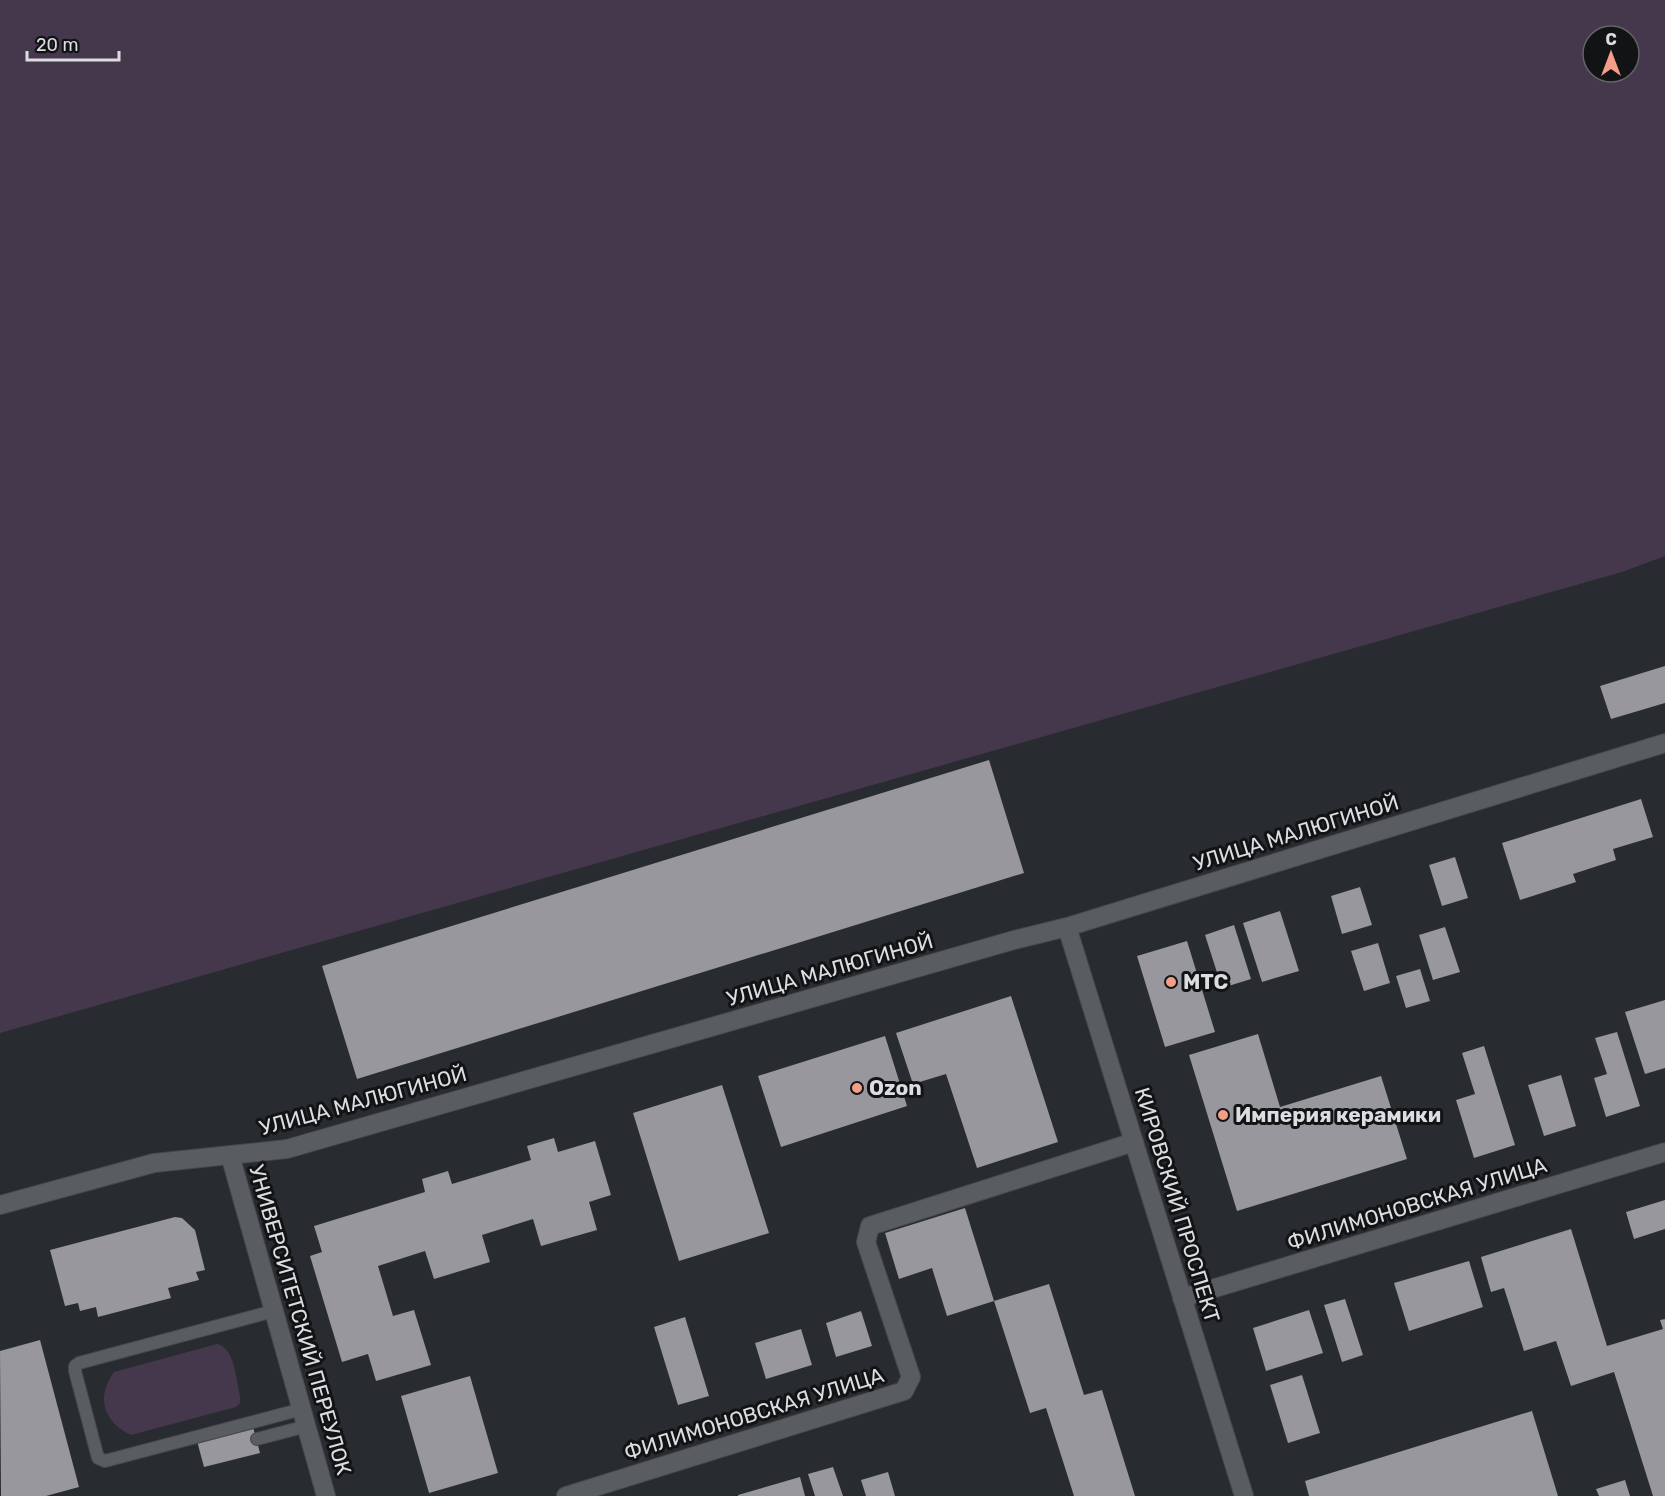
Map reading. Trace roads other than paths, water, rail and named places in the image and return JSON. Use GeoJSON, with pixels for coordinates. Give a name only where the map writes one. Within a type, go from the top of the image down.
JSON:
{"type":"FeatureCollection","features":[{"type":"Feature","properties":{"kind":"street","name":"УЛИЦА МАЛЮГИНОЙ"},"geometry":{"type":"LineString","coordinates":[[0,1205],[154,1163],[287,1149],[1003,943],[1067,927],[1665,743]]}},
{"type":"Feature","properties":{"kind":"street","name":"КИРОВСКИЙ ПРОСПЕКТ"},"geometry":{"type":"LineString","coordinates":[[1067,927],[1244,1496]]}},
{"type":"Feature","properties":{"kind":"street","name":"ФИЛИМОНОВСКАЯ УЛИЦА"},"geometry":{"type":"LineString","coordinates":[[566,1496],[904,1391],[911,1377],[866,1242],[870,1226],[1134,1142]]}},
{"type":"Feature","properties":{"kind":"street","name":"ФИЛИМОНОВСКАЯ УЛИЦА"},"geometry":{"type":"LineString","coordinates":[[1182,1298],[1665,1152]]}},
{"type":"Feature","properties":{"kind":"street","name":"УНИВЕРСИТЕТСКИЙ ПЕРЕУЛОК"},"geometry":{"type":"LineString","coordinates":[[230,1155],[326,1496]]}},
{"type":"Feature","properties":{"kind":"lane"},"geometry":{"type":"LineString","coordinates":[[274,1311],[79,1363],[75,1366],[98,1458],[105,1461],[304,1418]]}},
{"type":"Feature","properties":{"kind":"lane"},"geometry":{"type":"LineString","coordinates":[[256,1439],[304,1418]]}},
{"type":"Feature","properties":{"kind":"place","name":"МТС"},"geometry":{"type":"Point","coordinates":[1171,982]}},
{"type":"Feature","properties":{"kind":"place","name":"Ozon"},"geometry":{"type":"Point","coordinates":[857,1088]}},
{"type":"Feature","properties":{"kind":"place","name":"Империя керамики"},"geometry":{"type":"Point","coordinates":[1223,1115]}}]}
